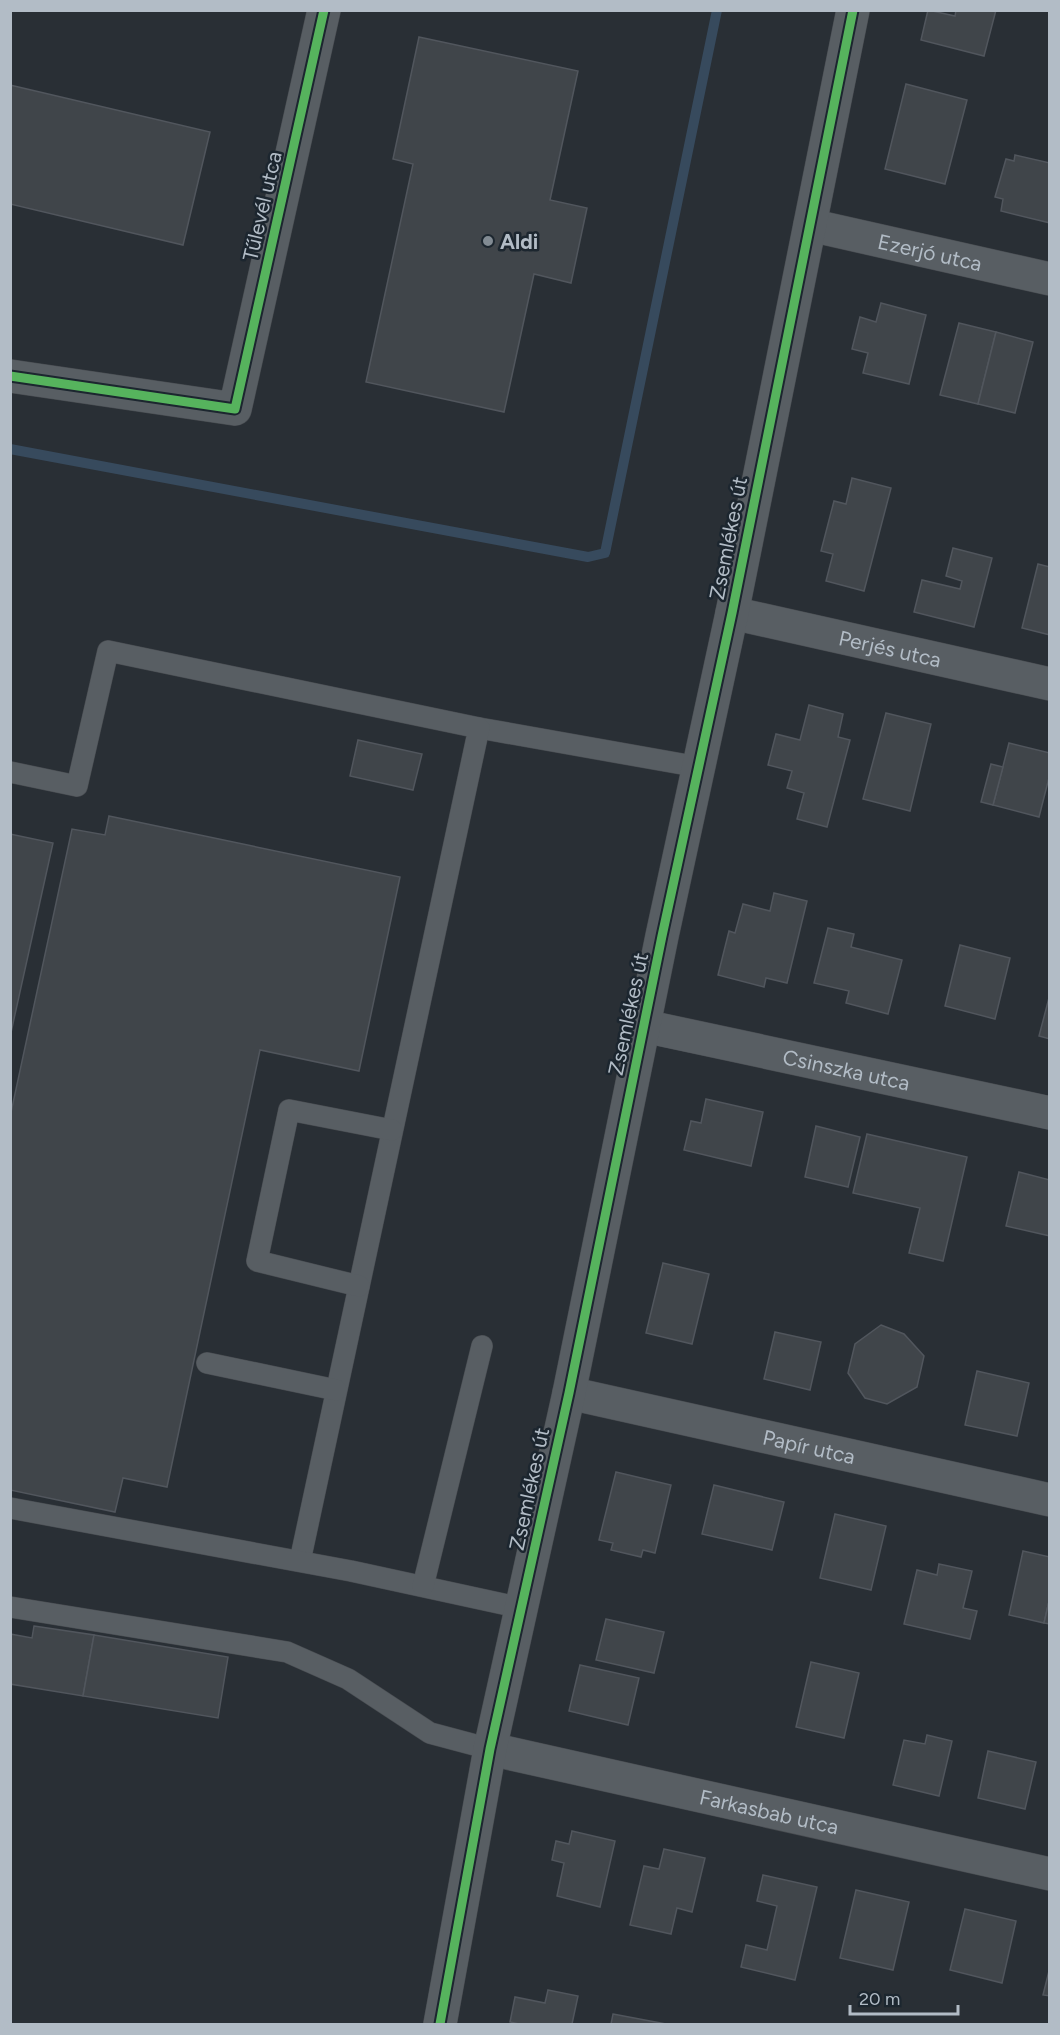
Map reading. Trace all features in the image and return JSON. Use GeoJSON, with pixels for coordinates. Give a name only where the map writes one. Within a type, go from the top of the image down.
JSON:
{"type":"FeatureCollection","features":[{"type":"Feature","properties":{"kind":"street","name":"Tűlevél utca"},"geometry":{"type":"LineString","coordinates":[[10,376],[235,409],[324,10]]}},
{"type":"Feature","properties":{"kind":"street","name":"Zsemlékes út"},"geometry":{"type":"LineString","coordinates":[[440,2025],[490,1749],[569,1393],[732,613],[853,10]]}},
{"type":"Feature","properties":{"kind":"street","name":"Ezerjó utca"},"geometry":{"type":"LineString","coordinates":[[810,225],[1050,279]]}},
{"type":"Feature","properties":{"kind":"street","name":"Perjés utca"},"geometry":{"type":"LineString","coordinates":[[732,613],[1050,684]]}},
{"type":"Feature","properties":{"kind":"street","name":"Csinszka utca"},"geometry":{"type":"LineString","coordinates":[[644,1026],[1050,1113]]}},
{"type":"Feature","properties":{"kind":"street","name":"Papír utca"},"geometry":{"type":"LineString","coordinates":[[569,1393],[1050,1500]]}},
{"type":"Feature","properties":{"kind":"street","name":"Farkasbab utca"},"geometry":{"type":"LineString","coordinates":[[490,1749],[1050,1874]]}},
{"type":"Feature","properties":{"kind":"lane"},"geometry":{"type":"LineString","coordinates":[[10,772],[77,786],[108,651],[479,728],[699,767]]}},
{"type":"Feature","properties":{"kind":"lane"},"geometry":{"type":"LineString","coordinates":[[300,1562],[479,728]]}},
{"type":"Feature","properties":{"kind":"lane"},"geometry":{"type":"LineString","coordinates":[[359,1286],[257,1261],[289,1110],[392,1130]]}},
{"type":"Feature","properties":{"kind":"lane"},"geometry":{"type":"LineString","coordinates":[[423,1586],[482,1346]]}},
{"type":"Feature","properties":{"kind":"lane"},"geometry":{"type":"LineString","coordinates":[[207,1363],[336,1390]]}},
{"type":"Feature","properties":{"kind":"lane"},"geometry":{"type":"LineString","coordinates":[[10,1508],[423,1586],[522,1608]]}},
{"type":"Feature","properties":{"kind":"lane"},"geometry":{"type":"LineString","coordinates":[[10,1607],[287,1652],[348,1679],[430,1733],[490,1749]]}},
{"type":"Feature","properties":{"kind":"building"},"geometry":{"type":"Polygon","coordinates":[[[928,10],[955,16],[956,10],[996,10],[984,56],[921,40],[928,10]]]}},
{"type":"Feature","properties":{"kind":"building","name":"Aldi"},"geometry":{"type":"Polygon","coordinates":[[[419,37],[578,71],[550,200],[587,208],[571,283],[534,274],[504,412],[366,382],[413,164],[393,159],[419,37]]]}},
{"type":"Feature","properties":{"kind":"building"},"geometry":{"type":"Polygon","coordinates":[[[906,84],[967,100],[945,184],[885,169],[906,84]]]}},
{"type":"Feature","properties":{"kind":"building"},"geometry":{"type":"Polygon","coordinates":[[[10,85],[210,132],[183,245],[10,204],[10,85]]]}},
{"type":"Feature","properties":{"kind":"building"},"geometry":{"type":"Polygon","coordinates":[[[1015,155],[1050,163],[1050,223],[1001,211],[1003,199],[995,197],[1006,159],[1014,161],[1015,155]]]}},
{"type":"Feature","properties":{"kind":"building"},"geometry":{"type":"Polygon","coordinates":[[[881,303],[926,315],[909,384],[863,373],[868,353],[852,349],[860,317],[876,322],[881,303]]]}},
{"type":"Feature","properties":{"kind":"building"},"geometry":{"type":"Polygon","coordinates":[[[959,323],[996,332],[978,404],[940,395],[959,323]]]}},
{"type":"Feature","properties":{"kind":"building"},"geometry":{"type":"Polygon","coordinates":[[[996,332],[1033,342],[1015,413],[978,404],[996,332]]]}},
{"type":"Feature","properties":{"kind":"building"},"geometry":{"type":"Polygon","coordinates":[[[852,478],[891,488],[864,591],[826,581],[833,554],[821,551],[834,501],[846,504],[852,478]]]}},
{"type":"Feature","properties":{"kind":"building"},"geometry":{"type":"Polygon","coordinates":[[[953,548],[992,558],[974,627],[914,612],[922,580],[960,589],[962,581],[946,576],[953,548]]]}},
{"type":"Feature","properties":{"kind":"building"},"geometry":{"type":"Polygon","coordinates":[[[1038,564],[1050,567],[1050,635],[1022,628],[1038,564]]]}},
{"type":"Feature","properties":{"kind":"building"},"geometry":{"type":"Polygon","coordinates":[[[809,705],[843,714],[838,737],[850,740],[827,827],[797,819],[804,793],[787,788],[792,771],[768,765],[776,734],[800,740],[809,705]]]}},
{"type":"Feature","properties":{"kind":"building"},"geometry":{"type":"Polygon","coordinates":[[[886,713],[931,724],[910,811],[863,799],[886,713]]]}},
{"type":"Feature","properties":{"kind":"building"},"geometry":{"type":"Polygon","coordinates":[[[358,740],[422,754],[413,790],[350,776],[358,740]]]}},
{"type":"Feature","properties":{"kind":"building"},"geometry":{"type":"Polygon","coordinates":[[[1009,743],[1050,753],[1050,774],[1039,817],[993,805],[1009,743]]]}},
{"type":"Feature","properties":{"kind":"building"},"geometry":{"type":"Polygon","coordinates":[[[991,764],[1003,767],[993,805],[981,802],[991,764]]]}},
{"type":"Feature","properties":{"kind":"building"},"geometry":{"type":"Polygon","coordinates":[[[109,816],[400,877],[359,1071],[260,1050],[167,1487],[123,1478],[115,1512],[10,1490],[10,1117],[72,829],[105,835],[109,816]]]}},
{"type":"Feature","properties":{"kind":"building"},"geometry":{"type":"Polygon","coordinates":[[[10,834],[53,843],[10,1037],[10,834]]]}},
{"type":"Feature","properties":{"kind":"building"},"geometry":{"type":"Polygon","coordinates":[[[774,893],[807,901],[787,983],[766,978],[764,987],[718,975],[729,931],[735,933],[743,904],[770,911],[774,893]]]}},
{"type":"Feature","properties":{"kind":"building"},"geometry":{"type":"Polygon","coordinates":[[[828,928],[854,934],[851,947],[902,960],[888,1014],[846,1003],[849,991],[814,983],[828,928]]]}},
{"type":"Feature","properties":{"kind":"building"},"geometry":{"type":"Polygon","coordinates":[[[960,945],[1010,958],[995,1019],[945,1006],[960,945]]]}},
{"type":"Feature","properties":{"kind":"building"},"geometry":{"type":"Polygon","coordinates":[[[1050,994],[1050,1039],[1039,1036],[1050,994]]]}},
{"type":"Feature","properties":{"kind":"building"},"geometry":{"type":"Polygon","coordinates":[[[706,1099],[763,1112],[751,1166],[684,1150],[691,1121],[701,1123],[706,1099]]]}},
{"type":"Feature","properties":{"kind":"building"},"geometry":{"type":"Polygon","coordinates":[[[816,1126],[860,1137],[848,1187],[805,1177],[816,1126]]]}},
{"type":"Feature","properties":{"kind":"building"},"geometry":{"type":"Polygon","coordinates":[[[867,1134],[967,1157],[943,1261],[909,1253],[920,1208],[853,1193],[867,1134]]]}},
{"type":"Feature","properties":{"kind":"building"},"geometry":{"type":"Polygon","coordinates":[[[1019,1172],[1050,1180],[1050,1236],[1006,1226],[1019,1172]]]}},
{"type":"Feature","properties":{"kind":"building"},"geometry":{"type":"Polygon","coordinates":[[[663,1263],[709,1274],[692,1344],[646,1333],[663,1263]]]}},
{"type":"Feature","properties":{"kind":"building"},"geometry":{"type":"Polygon","coordinates":[[[881,1325],[904,1334],[924,1356],[917,1387],[887,1404],[865,1398],[848,1373],[855,1344],[881,1325]]]}},
{"type":"Feature","properties":{"kind":"building"},"geometry":{"type":"Polygon","coordinates":[[[775,1332],[821,1342],[810,1390],[764,1379],[775,1332]]]}},
{"type":"Feature","properties":{"kind":"building"},"geometry":{"type":"Polygon","coordinates":[[[977,1371],[1029,1383],[1017,1436],[965,1425],[977,1371]]]}},
{"type":"Feature","properties":{"kind":"building"},"geometry":{"type":"Polygon","coordinates":[[[616,1472],[671,1485],[655,1553],[643,1550],[641,1557],[611,1550],[613,1543],[599,1540],[616,1472]]]}},
{"type":"Feature","properties":{"kind":"building"},"geometry":{"type":"Polygon","coordinates":[[[714,1485],[784,1502],[772,1550],[702,1534],[714,1485]]]}},
{"type":"Feature","properties":{"kind":"building"},"geometry":{"type":"Polygon","coordinates":[[[835,1514],[886,1526],[871,1590],[820,1578],[835,1514]]]}},
{"type":"Feature","properties":{"kind":"building"},"geometry":{"type":"Polygon","coordinates":[[[1023,1551],[1050,1557],[1050,1597],[1044,1623],[1009,1615],[1023,1551]]]}},
{"type":"Feature","properties":{"kind":"building"},"geometry":{"type":"Polygon","coordinates":[[[939,1564],[972,1571],[963,1608],[977,1611],[970,1639],[904,1624],[917,1570],[937,1575],[939,1564]]]}},
{"type":"Feature","properties":{"kind":"building"},"geometry":{"type":"Polygon","coordinates":[[[1050,1597],[1050,1624],[1044,1623],[1050,1597]]]}},
{"type":"Feature","properties":{"kind":"building"},"geometry":{"type":"Polygon","coordinates":[[[606,1619],[664,1632],[654,1673],[596,1660],[606,1619]]]}},
{"type":"Feature","properties":{"kind":"building"},"geometry":{"type":"Polygon","coordinates":[[[34,1626],[94,1635],[83,1696],[10,1684],[10,1634],[32,1638],[34,1626]]]}},
{"type":"Feature","properties":{"kind":"building"},"geometry":{"type":"Polygon","coordinates":[[[94,1635],[228,1657],[218,1718],[83,1696],[94,1635]]]}},
{"type":"Feature","properties":{"kind":"building"},"geometry":{"type":"Polygon","coordinates":[[[811,1662],[859,1673],[844,1738],[796,1727],[811,1662]]]}},
{"type":"Feature","properties":{"kind":"building"},"geometry":{"type":"Polygon","coordinates":[[[580,1665],[639,1678],[628,1725],[569,1711],[580,1665]]]}},
{"type":"Feature","properties":{"kind":"building"},"geometry":{"type":"Polygon","coordinates":[[[927,1735],[952,1741],[939,1796],[893,1785],[904,1740],[925,1744],[927,1735]]]}},
{"type":"Feature","properties":{"kind":"building"},"geometry":{"type":"Polygon","coordinates":[[[988,1751],[1036,1762],[1025,1809],[978,1798],[988,1751]]]}},
{"type":"Feature","properties":{"kind":"building"},"geometry":{"type":"Polygon","coordinates":[[[572,1831],[615,1841],[600,1907],[557,1896],[564,1863],[552,1860],[556,1841],[569,1844],[572,1831]]]}},
{"type":"Feature","properties":{"kind":"building"},"geometry":{"type":"Polygon","coordinates":[[[664,1849],[705,1858],[692,1912],[677,1908],[671,1934],[630,1925],[644,1866],[659,1869],[664,1849]]]}},
{"type":"Feature","properties":{"kind":"building"},"geometry":{"type":"Polygon","coordinates":[[[763,1875],[817,1887],[795,1980],[741,1967],[746,1945],[767,1950],[777,1906],[757,1901],[763,1875]]]}},
{"type":"Feature","properties":{"kind":"building"},"geometry":{"type":"Polygon","coordinates":[[[856,1890],[909,1902],[893,1970],[840,1958],[856,1890]]]}},
{"type":"Feature","properties":{"kind":"building"},"geometry":{"type":"Polygon","coordinates":[[[965,1909],[1016,1921],[1002,1983],[950,1970],[965,1909]]]}},
{"type":"Feature","properties":{"kind":"building"},"geometry":{"type":"Polygon","coordinates":[[[1050,1967],[1050,1996],[1043,1995],[1050,1967]]]}},
{"type":"Feature","properties":{"kind":"building"},"geometry":{"type":"Polygon","coordinates":[[[548,1990],[578,1996],[572,2024],[510,2022],[515,1997],[545,2003],[548,1990]]]}},
{"type":"Feature","properties":{"kind":"building"},"geometry":{"type":"Polygon","coordinates":[[[613,2014],[666,2024],[611,2024],[613,2014]]]}},
{"type":"Feature","properties":{"kind":"waterway"},"geometry":{"type":"LineString","coordinates":[[10,449],[588,557],[605,553],[717,10]]}},
{"type":"Feature","properties":{"kind":"cycle path"},"geometry":{"type":"LineString","coordinates":[[10,376],[235,409],[324,10]]}},
{"type":"Feature","properties":{"kind":"cycle path"},"geometry":{"type":"LineString","coordinates":[[440,2024],[490,1749],[569,1393],[662,936],[732,613],[853,10]]}},
{"type":"Feature","properties":{"kind":"place","name":"Aldi"},"geometry":{"type":"Point","coordinates":[488,241]}}]}
